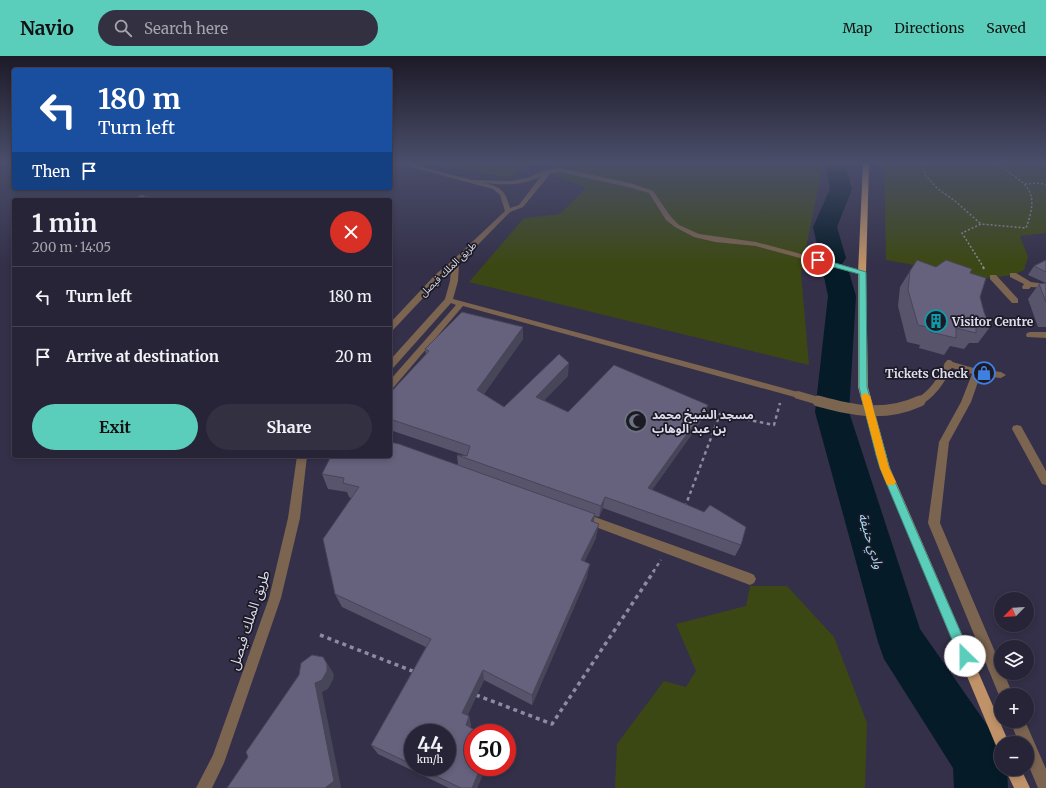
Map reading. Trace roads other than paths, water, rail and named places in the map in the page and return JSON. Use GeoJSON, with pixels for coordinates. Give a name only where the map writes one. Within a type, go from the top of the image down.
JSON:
{"type":"FeatureCollection","features":[{"type":"Feature","properties":{"kind":"main road"},"geometry":{"type":"LineString","coordinates":[[865,197],[862,272],[863,387],[885,468],[999,736]]}},
{"type":"Feature","properties":{"kind":"main road"},"geometry":{"type":"LineString","coordinates":[[1017,776],[1022,788]]}},
{"type":"Feature","properties":{"kind":"street"},"geometry":{"type":"LineString","coordinates":[[504,197],[508,211]]}},
{"type":"Feature","properties":{"kind":"street","name":"طريق الملك فيصل"},"geometry":{"type":"LineString","coordinates":[[392,326],[439,276],[455,263],[508,211],[521,206],[529,197]]}},
{"type":"Feature","properties":{"kind":"street"},"geometry":{"type":"LineString","coordinates":[[655,197],[666,218],[678,227],[704,238],[758,244],[862,272]]}},
{"type":"Feature","properties":{"kind":"street"},"geometry":{"type":"LineString","coordinates":[[392,364],[449,300],[454,281],[455,263]]}},
{"type":"Feature","properties":{"kind":"street"},"geometry":{"type":"LineString","coordinates":[[1013,276],[1028,286],[1046,286]]}},
{"type":"Feature","properties":{"kind":"street"},"geometry":{"type":"LineString","coordinates":[[993,278],[1015,301]]}},
{"type":"Feature","properties":{"kind":"street"},"geometry":{"type":"LineString","coordinates":[[449,300],[858,411],[889,411],[915,405],[935,390],[945,375],[949,364],[977,372],[1001,375]]}},
{"type":"Feature","properties":{"kind":"street"},"geometry":{"type":"LineString","coordinates":[[392,384],[462,303]]}},
{"type":"Feature","properties":{"kind":"street"},"geometry":{"type":"LineString","coordinates":[[1030,335],[1046,336]]}},
{"type":"Feature","properties":{"kind":"street"},"geometry":{"type":"LineString","coordinates":[[977,372],[966,402],[944,442],[934,523],[1003,688]]}},
{"type":"Feature","properties":{"kind":"street"},"geometry":{"type":"LineString","coordinates":[[1016,429],[1046,481]]}},
{"type":"Feature","properties":{"kind":"street","name":"طريق الملك فيصل"},"geometry":{"type":"LineString","coordinates":[[204,788],[219,758],[275,598],[294,518],[302,458]]}},
{"type":"Feature","properties":{"kind":"street"},"geometry":{"type":"LineString","coordinates":[[573,514],[750,579]]}},
{"type":"Feature","properties":{"kind":"street"},"geometry":{"type":"LineString","coordinates":[[1034,760],[1046,787]]}},
{"type":"Feature","properties":{"kind":"waterway","name":"وادي حنيفة"},"geometry":{"type":"LineString","coordinates":[[833,258],[825,227],[838,197]]}},
{"type":"Feature","properties":{"kind":"waterway","name":"وادي حنيفة"},"geometry":{"type":"LineString","coordinates":[[836,272],[842,296],[832,412],[901,642],[980,761],[981,788]]}},
{"type":"Feature","properties":{"kind":"place","name":"Visitor Centre"},"geometry":{"type":"Point","coordinates":[936,321]}},
{"type":"Feature","properties":{"kind":"place","name":"Tickets Check"},"geometry":{"type":"Point","coordinates":[984,373]}},
{"type":"Feature","properties":{"kind":"place","name":"مسجد الشيخ محمد بن عبد الوهاب"},"geometry":{"type":"Point","coordinates":[636,421]}}]}
